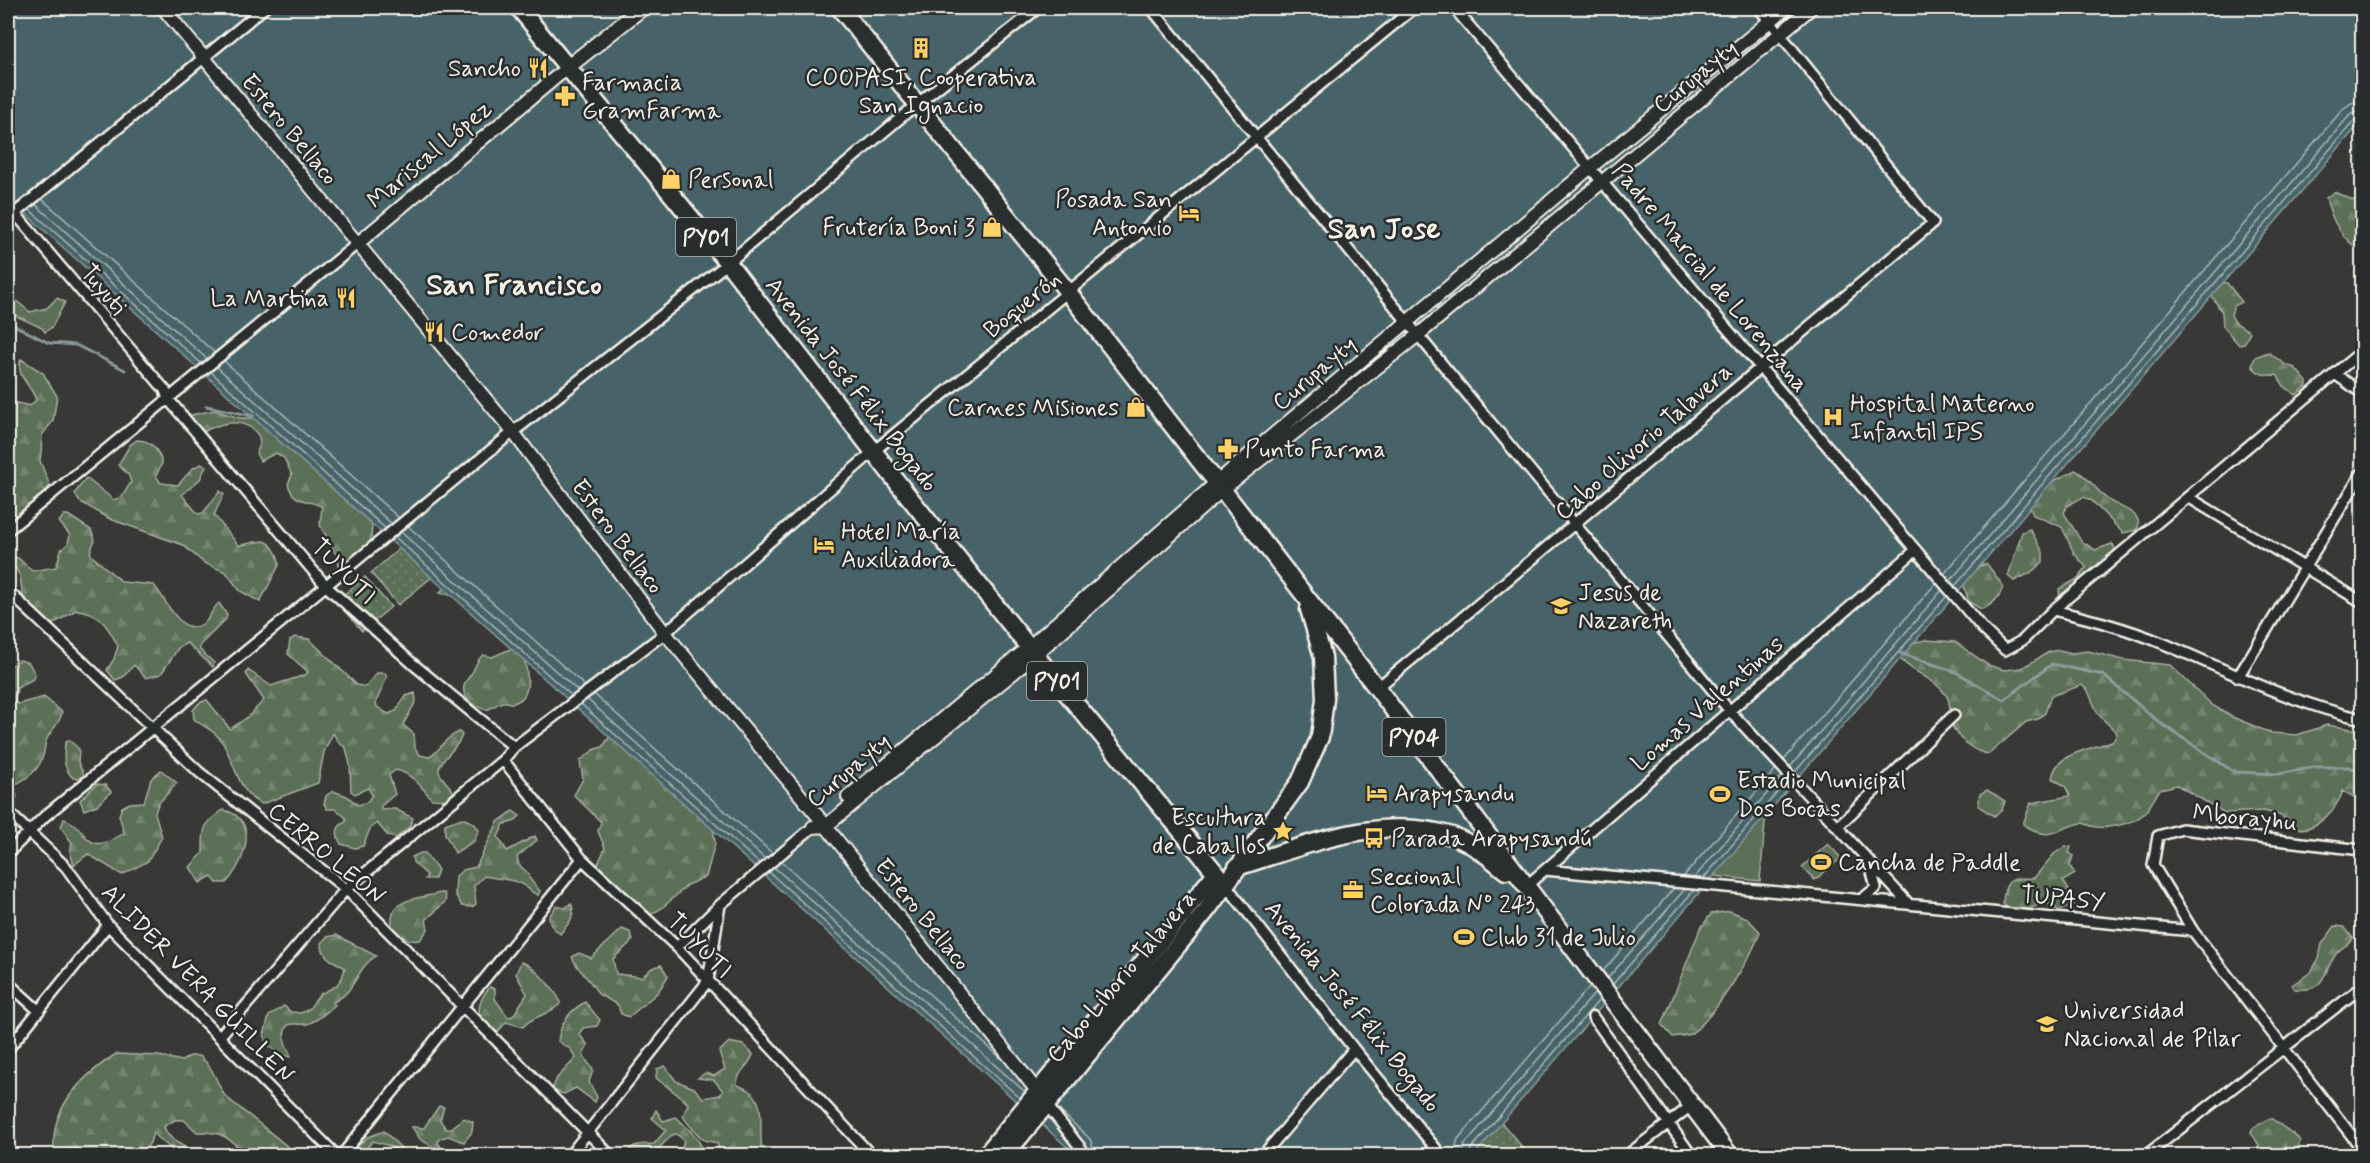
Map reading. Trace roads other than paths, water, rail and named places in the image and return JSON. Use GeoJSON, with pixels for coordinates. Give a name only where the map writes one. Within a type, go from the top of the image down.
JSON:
{"type":"FeatureCollection","features":[{"type":"Feature","properties":{"kind":"highway","name":"Avenida José Félix Bogado"},"geometry":{"type":"LineString","coordinates":[[519,8],[728,263],[888,471],[1032,651],[1221,879]]}},
{"type":"Feature","properties":{"kind":"highway"},"geometry":{"type":"LineString","coordinates":[[840,8],[1068,292],[1299,590],[1312,614],[1323,657],[1325,699],[1320,737],[1300,782],[1238,867]]}},
{"type":"Feature","properties":{"kind":"highway","name":"PY04"},"geometry":{"type":"LineString","coordinates":[[1299,590],[1377,688],[1525,887],[1554,920],[1730,1155]]}},
{"type":"Feature","properties":{"kind":"highway"},"geometry":{"type":"LineString","coordinates":[[1221,879],[1238,867],[1329,837],[1365,830],[1391,829],[1453,837],[1482,852],[1525,887]]}},
{"type":"Feature","properties":{"kind":"highway","name":"Cabo Liborio Talavera"},"geometry":{"type":"LineString","coordinates":[[1004,1155],[1042,1098],[1221,879]]}},
{"type":"Feature","properties":{"kind":"highway","name":"Cabo Liborio Talavera"},"geometry":{"type":"LineString","coordinates":[[985,1155],[1042,1098]]}},
{"type":"Feature","properties":{"kind":"main road","name":"Mariscal López"},"geometry":{"type":"LineString","coordinates":[[568,67],[642,8]]}},
{"type":"Feature","properties":{"kind":"street","name":"Estero Bellaco"},"geometry":{"type":"LineString","coordinates":[[163,8],[513,432],[662,634],[820,824],[1087,1155]]}},
{"type":"Feature","properties":{"kind":"street"},"geometry":{"type":"LineString","coordinates":[[10,212],[264,8]]}},
{"type":"Feature","properties":{"kind":"street"},"geometry":{"type":"LineString","coordinates":[[8,853],[29,830],[513,432],[728,263],[917,104],[1038,8]]}},
{"type":"Feature","properties":{"kind":"street"},"geometry":{"type":"LineString","coordinates":[[1150,8],[1259,137],[1407,322],[1577,524],[1728,710],[1908,903]]}},
{"type":"Feature","properties":{"kind":"street","name":"Boquerón"},"geometry":{"type":"LineString","coordinates":[[219,1036],[346,890],[503,760],[514,747],[662,634],[874,451],[1414,8]]}},
{"type":"Feature","properties":{"kind":"street","name":"Padre Marcial de Lorenzana"},"geometry":{"type":"LineString","coordinates":[[1454,8],[1761,365],[1983,629],[2005,650],[2023,640],[2053,610]]}},
{"type":"Feature","properties":{"kind":"street"},"geometry":{"type":"LineString","coordinates":[[1759,8],[1780,34]]}},
{"type":"Feature","properties":{"kind":"street","name":"Curupayty"},"geometry":{"type":"LineString","coordinates":[[820,824],[1032,651],[1407,322],[1591,167],[1786,8]]}},
{"type":"Feature","properties":{"kind":"street","name":"Curupayty"},"geometry":{"type":"LineString","coordinates":[[1219,486],[1418,335],[1811,8]]}},
{"type":"Feature","properties":{"kind":"street","name":"Cabo Olivorio Talavera"},"geometry":{"type":"LineString","coordinates":[[1377,688],[1577,524],[1761,365],[1933,223],[1780,34]]}},
{"type":"Feature","properties":{"kind":"street","name":"Mariscal López"},"geometry":{"type":"LineString","coordinates":[[357,244],[568,67]]}},
{"type":"Feature","properties":{"kind":"street","name":"Tuyuti"},"geometry":{"type":"LineString","coordinates":[[10,212],[165,390],[168,399]]}},
{"type":"Feature","properties":{"kind":"street"},"geometry":{"type":"LineString","coordinates":[[8,530],[357,244]]}},
{"type":"Feature","properties":{"kind":"street"},"geometry":{"type":"LineString","coordinates":[[2053,610],[2362,351]]}},
{"type":"Feature","properties":{"kind":"street"},"geometry":{"type":"LineString","coordinates":[[2335,374],[2362,393]]}},
{"type":"Feature","properties":{"kind":"street","name":"TUYUTI"},"geometry":{"type":"LineString","coordinates":[[168,399],[326,586],[413,664],[514,747]]}},
{"type":"Feature","properties":{"kind":"street"},"geometry":{"type":"LineString","coordinates":[[2238,677],[2307,567],[2362,473]]}},
{"type":"Feature","properties":{"kind":"street"},"geometry":{"type":"LineString","coordinates":[[2188,497],[2362,602]]}},
{"type":"Feature","properties":{"kind":"street","name":"Lomas Valentinas"},"geometry":{"type":"LineString","coordinates":[[1525,887],[1916,550]]}},
{"type":"Feature","properties":{"kind":"street","name":"CERRO LEON"},"geometry":{"type":"LineString","coordinates":[[8,591],[152,730],[213,784],[346,890],[611,1155]]}},
{"type":"Feature","properties":{"kind":"street"},"geometry":{"type":"LineString","coordinates":[[2053,610],[2111,624],[2238,677],[2325,710],[2362,719]]}},
{"type":"Feature","properties":{"kind":"street"},"geometry":{"type":"LineString","coordinates":[[1837,827],[1954,715]]}},
{"type":"Feature","properties":{"kind":"street","name":"TUYUTI"},"geometry":{"type":"LineString","coordinates":[[503,760],[582,859],[677,947],[872,1155]]}},
{"type":"Feature","properties":{"kind":"street","name":"ALIDER VERA GUILLEN"},"geometry":{"type":"LineString","coordinates":[[8,812],[66,867],[108,925],[339,1155]]}},
{"type":"Feature","properties":{"kind":"street"},"geometry":{"type":"LineString","coordinates":[[677,947],[720,905],[820,824]]}},
{"type":"Feature","properties":{"kind":"street","name":"Mborayhu"},"geometry":{"type":"LineString","coordinates":[[2193,931],[2154,865],[2158,837],[2182,829],[2362,850]]}},
{"type":"Feature","properties":{"kind":"street"},"geometry":{"type":"LineString","coordinates":[[339,1155],[582,859]]}},
{"type":"Feature","properties":{"kind":"street"},"geometry":{"type":"LineString","coordinates":[[1862,899],[1876,888],[1876,881],[1868,860]]}},
{"type":"Feature","properties":{"kind":"street","name":"TUPASY"},"geometry":{"type":"LineString","coordinates":[[1545,870],[2193,931]]}},
{"type":"Feature","properties":{"kind":"street","name":"Avenida José Félix Bogado"},"geometry":{"type":"LineString","coordinates":[[1221,879],[1354,1049],[1442,1155]]}},
{"type":"Feature","properties":{"kind":"street"},"geometry":{"type":"LineString","coordinates":[[569,1155],[708,981],[720,905]]}},
{"type":"Feature","properties":{"kind":"street"},"geometry":{"type":"LineString","coordinates":[[8,1049],[108,925]]}},
{"type":"Feature","properties":{"kind":"street"},"geometry":{"type":"LineString","coordinates":[[2193,931],[2362,1149]]}},
{"type":"Feature","properties":{"kind":"street"},"geometry":{"type":"LineString","coordinates":[[8,983],[39,1011]]}},
{"type":"Feature","properties":{"kind":"street"},"geometry":{"type":"LineString","coordinates":[[2145,1155],[2362,987]]}},
{"type":"Feature","properties":{"kind":"street"},"geometry":{"type":"LineString","coordinates":[[1593,1017],[1692,1155]]}},
{"type":"Feature","properties":{"kind":"street"},"geometry":{"type":"LineString","coordinates":[[1262,1155],[1354,1049]]}},
{"type":"Feature","properties":{"kind":"street"},"geometry":{"type":"LineString","coordinates":[[1626,1155],[1692,1105]]}},
{"type":"Feature","properties":{"kind":"water"},"geometry":{"type":"Polygon","coordinates":[[[8,8],[2362,8],[2362,121],[1474,1155],[1076,1155],[8,198],[8,8]]]}},
{"type":"Feature","properties":{"kind":"waterway"},"geometry":{"type":"LineString","coordinates":[[8,322],[49,343],[76,345],[125,370]]}},
{"type":"Feature","properties":{"kind":"waterway"},"geometry":{"type":"LineString","coordinates":[[206,406],[253,416]]}},
{"type":"Feature","properties":{"kind":"waterway"},"geometry":{"type":"LineString","coordinates":[[1900,653],[1956,672],[2004,700],[2052,664],[2103,675],[2160,723],[2234,772],[2279,774],[2315,767],[2349,767],[2362,772]]}},
{"type":"Feature","properties":{"kind":"place","name":"COOPASI, Cooperativa San Ignacio"},"geometry":{"type":"Point","coordinates":[921,48]}},
{"type":"Feature","properties":{"kind":"place","name":"Sancho"},"geometry":{"type":"Point","coordinates":[538,68]}},
{"type":"Feature","properties":{"kind":"place","name":"Farmacia GramFarma"},"geometry":{"type":"Point","coordinates":[565,96]}},
{"type":"Feature","properties":{"kind":"place","name":"Personal"},"geometry":{"type":"Point","coordinates":[671,179]}},
{"type":"Feature","properties":{"kind":"place","name":"Posada San Antonio"},"geometry":{"type":"Point","coordinates":[1189,213]}},
{"type":"Feature","properties":{"kind":"place","name":"Frutería Boni 3"},"geometry":{"type":"Point","coordinates":[992,227]}},
{"type":"Feature","properties":{"kind":"place","name":"La Martina"},"geometry":{"type":"Point","coordinates":[346,298]}},
{"type":"Feature","properties":{"kind":"place","name":"Comedor"},"geometry":{"type":"Point","coordinates":[434,332]}},
{"type":"Feature","properties":{"kind":"place","name":"Carnes Misiones"},"geometry":{"type":"Point","coordinates":[1136,407]}},
{"type":"Feature","properties":{"kind":"place","name":"Hospital Materno Infantil IPS"},"geometry":{"type":"Point","coordinates":[1833,417]}},
{"type":"Feature","properties":{"kind":"place","name":"Punto Farma"},"geometry":{"type":"Point","coordinates":[1228,449]}},
{"type":"Feature","properties":{"kind":"place","name":"Hotel María Auxiliadora"},"geometry":{"type":"Point","coordinates":[824,545]}},
{"type":"Feature","properties":{"kind":"place","name":"Jesus de Nazareth"},"geometry":{"type":"Point","coordinates":[1561,606]}},
{"type":"Feature","properties":{"kind":"place","name":"Arapysandu"},"geometry":{"type":"Point","coordinates":[1377,793]}},
{"type":"Feature","properties":{"kind":"place","name":"Estadio Municipal Dos Bocas"},"geometry":{"type":"Point","coordinates":[1720,794]}},
{"type":"Feature","properties":{"kind":"place","name":"Escultura de Caballos"},"geometry":{"type":"Point","coordinates":[1283,831]}},
{"type":"Feature","properties":{"kind":"place","name":"Parada Arapysandú"},"geometry":{"type":"Point","coordinates":[1374,838]}},
{"type":"Feature","properties":{"kind":"place","name":"Cancha de Paddle"},"geometry":{"type":"Point","coordinates":[1821,862]}},
{"type":"Feature","properties":{"kind":"place","name":"Seccional Colorada Nº 243"},"geometry":{"type":"Point","coordinates":[1353,890]}},
{"type":"Feature","properties":{"kind":"place","name":"Club 31 de Julio"},"geometry":{"type":"Point","coordinates":[1464,937]}},
{"type":"Feature","properties":{"kind":"place","name":"Universidad Nacional de Pilar"},"geometry":{"type":"Point","coordinates":[2047,1024]}},
{"type":"Feature","properties":{"kind":"district","name":"San Jose"},"geometry":{"type":"Point","coordinates":[1384,228]}},
{"type":"Feature","properties":{"kind":"district","name":"San Francisco"},"geometry":{"type":"Point","coordinates":[514,284]}}]}
